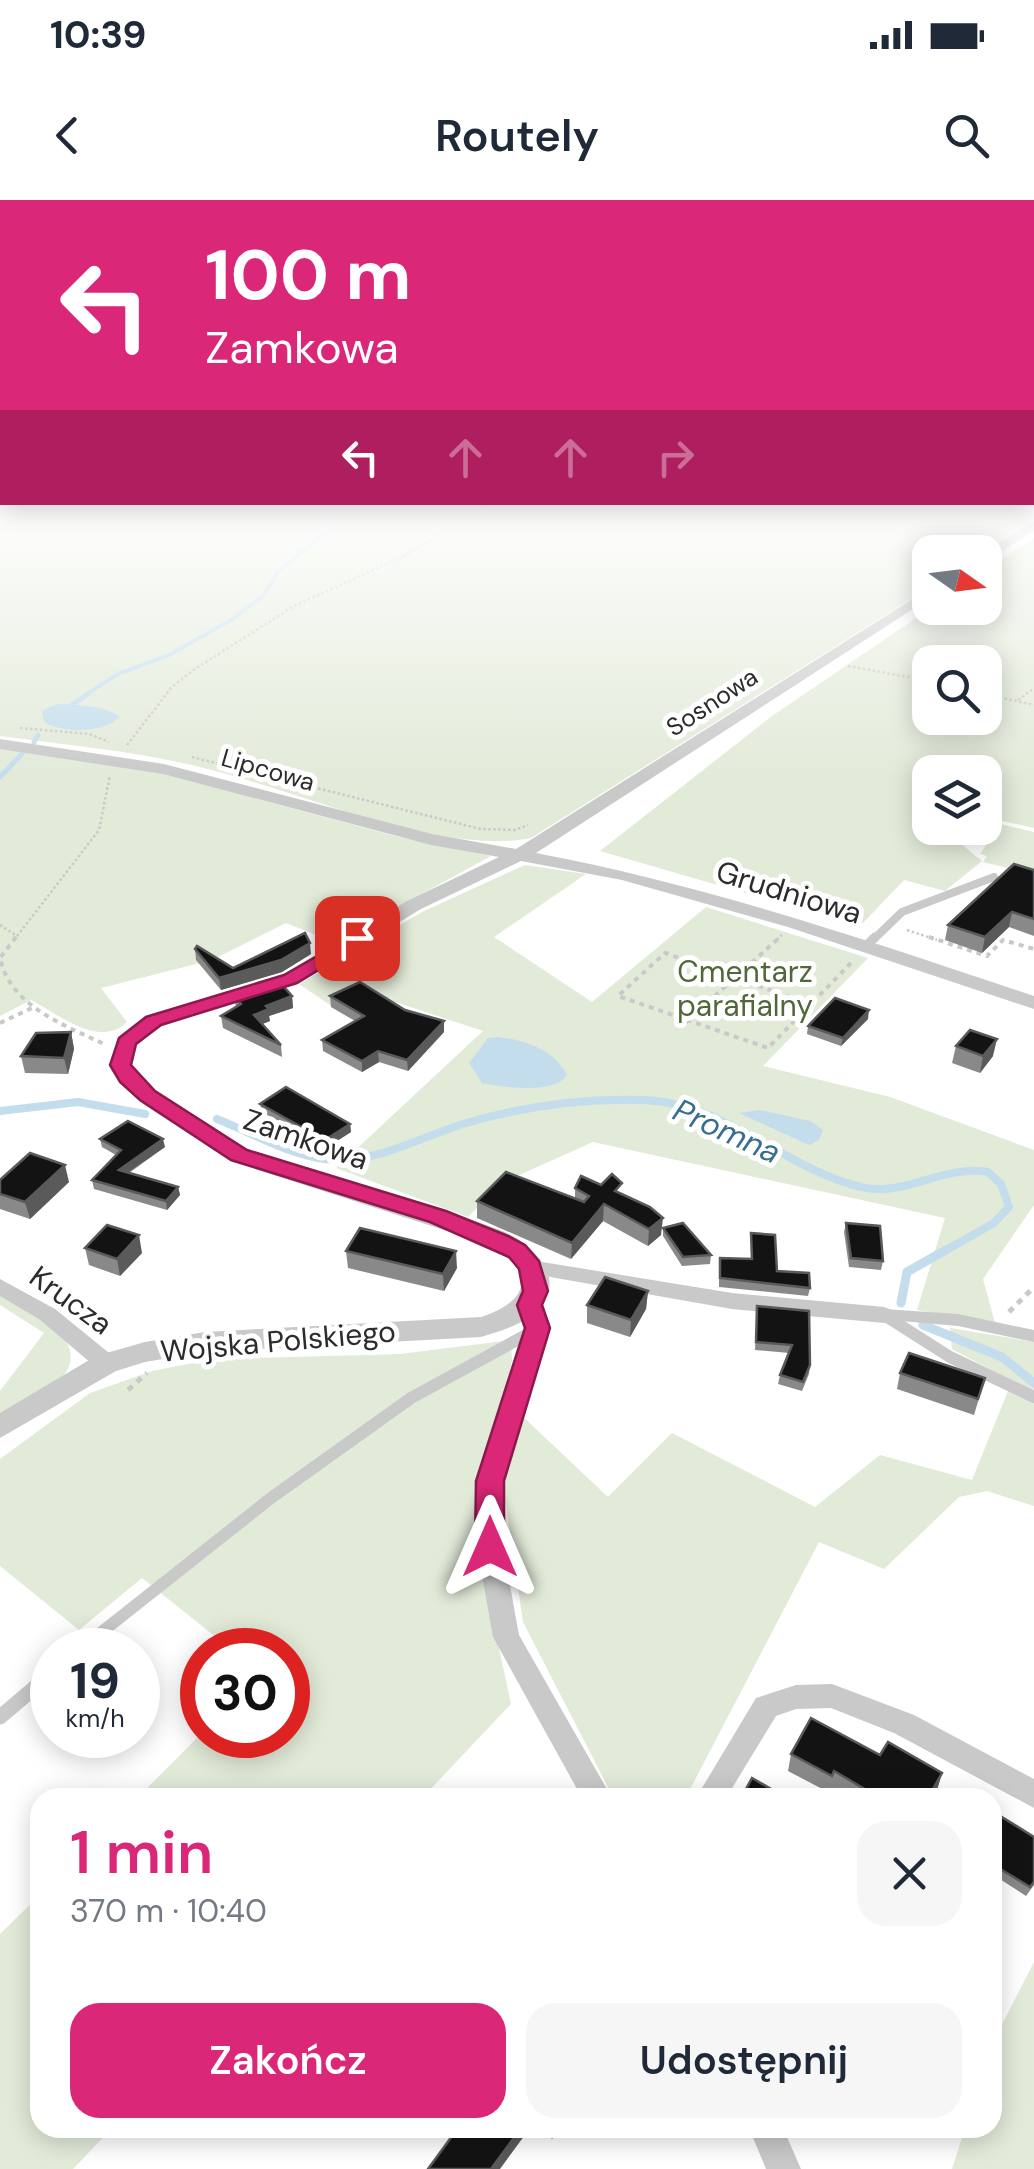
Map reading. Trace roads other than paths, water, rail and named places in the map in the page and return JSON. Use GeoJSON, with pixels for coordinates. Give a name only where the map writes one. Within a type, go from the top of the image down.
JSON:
{"type":"FeatureCollection","features":[{"type":"Feature","properties":{"kind":"street","name":"Sosnowa"},"geometry":{"type":"LineString","coordinates":[[522,854],[912,604]]}},
{"type":"Feature","properties":{"kind":"street","name":"Lipcowa"},"geometry":{"type":"LineString","coordinates":[[0,744],[121,754],[415,835],[522,854]]}},
{"type":"Feature","properties":{"kind":"street","name":"Grudniowa"},"geometry":{"type":"LineString","coordinates":[[522,854],[624,875],[859,954],[1034,1003]]}},
{"type":"Feature","properties":{"kind":"street","name":"Zamkowa"},"geometry":{"type":"LineString","coordinates":[[522,854],[414,905],[290,979],[154,1021],[136,1032],[122,1052],[121,1065],[127,1077],[148,1096],[239,1155],[438,1216],[508,1246],[530,1266],[732,1300],[958,1320],[1034,1336]]}},
{"type":"Feature","properties":{"kind":"street"},"geometry":{"type":"LineString","coordinates":[[530,1266],[536,1291],[533,1317],[490,1481],[490,1547],[506,1636],[592,1788]]}},
{"type":"Feature","properties":{"kind":"street","name":"Krucza"},"geometry":{"type":"LineString","coordinates":[[0,1286],[47,1314],[106,1363]]}},
{"type":"Feature","properties":{"kind":"street","name":"Wojska Polskiego"},"geometry":{"type":"LineString","coordinates":[[0,1428],[106,1363],[206,1342],[481,1327],[515,1316],[533,1317]]}},
{"type":"Feature","properties":{"kind":"street"},"geometry":{"type":"LineString","coordinates":[[716,1788],[766,1706],[796,1697],[832,1696],[904,1724],[1034,1794]]}},
{"type":"Feature","properties":{"kind":"street"},"geometry":{"type":"LineString","coordinates":[[770,2138],[784,2169]]}},
{"type":"Feature","properties":{"kind":"lane"},"geometry":{"type":"LineString","coordinates":[[859,954],[888,924],[920,903],[994,877]]}},
{"type":"Feature","properties":{"kind":"lane","name":"Zamkowa"},"geometry":{"type":"LineString","coordinates":[[884,1315],[950,1357],[1034,1397]]}},
{"type":"Feature","properties":{"kind":"lane"},"geometry":{"type":"LineString","coordinates":[[107,1628],[271,1498],[533,1317]]}},
{"type":"Feature","properties":{"kind":"lane"},"geometry":{"type":"LineString","coordinates":[[0,1718],[30,1692]]}},
{"type":"Feature","properties":{"kind":"water"},"geometry":{"type":"Polygon","coordinates":[[[57,704],[99,708],[120,717],[94,729],[62,729],[44,722],[42,711],[57,704]]]}},
{"type":"Feature","properties":{"kind":"water"},"geometry":{"type":"Polygon","coordinates":[[[488,1038],[537,1047],[554,1058],[567,1075],[540,1087],[482,1083],[469,1063],[488,1038]]]}},
{"type":"Feature","properties":{"kind":"water"},"geometry":{"type":"Polygon","coordinates":[[[760,1110],[810,1121],[823,1130],[819,1140],[809,1145],[739,1113],[760,1110]]]}},
{"type":"Feature","properties":{"kind":"waterway"},"geometry":{"type":"LineString","coordinates":[[84,696],[118,674],[169,655],[233,619],[262,597]]}},
{"type":"Feature","properties":{"kind":"waterway"},"geometry":{"type":"LineString","coordinates":[[65,709],[88,694]]}},
{"type":"Feature","properties":{"kind":"waterway"},"geometry":{"type":"LineString","coordinates":[[34,742],[38,735]]}},
{"type":"Feature","properties":{"kind":"waterway"},"geometry":{"type":"LineString","coordinates":[[0,777],[22,754]]}},
{"type":"Feature","properties":{"kind":"waterway","name":"Promna"},"geometry":{"type":"LineString","coordinates":[[217,1119],[292,1151],[339,1160],[371,1156],[463,1124],[529,1108],[598,1101],[673,1104],[701,1112],[806,1166],[861,1187],[892,1188],[956,1173],[988,1172],[1001,1184],[1009,1207],[994,1223],[941,1253]]}},
{"type":"Feature","properties":{"kind":"waterway"},"geometry":{"type":"LineString","coordinates":[[0,1111],[78,1102],[145,1114]]}},
{"type":"Feature","properties":{"kind":"waterway","name":"Promna"},"geometry":{"type":"LineString","coordinates":[[901,1303],[907,1272],[946,1250]]}},
{"type":"Feature","properties":{"kind":"waterway","name":"Promna"},"geometry":{"type":"LineString","coordinates":[[923,1325],[1002,1357],[1034,1383]]}},
{"type":"Feature","properties":{"kind":"park label","name":"Cmentarz parafialny"},"geometry":{"type":"Point","coordinates":[745,988]}}]}
